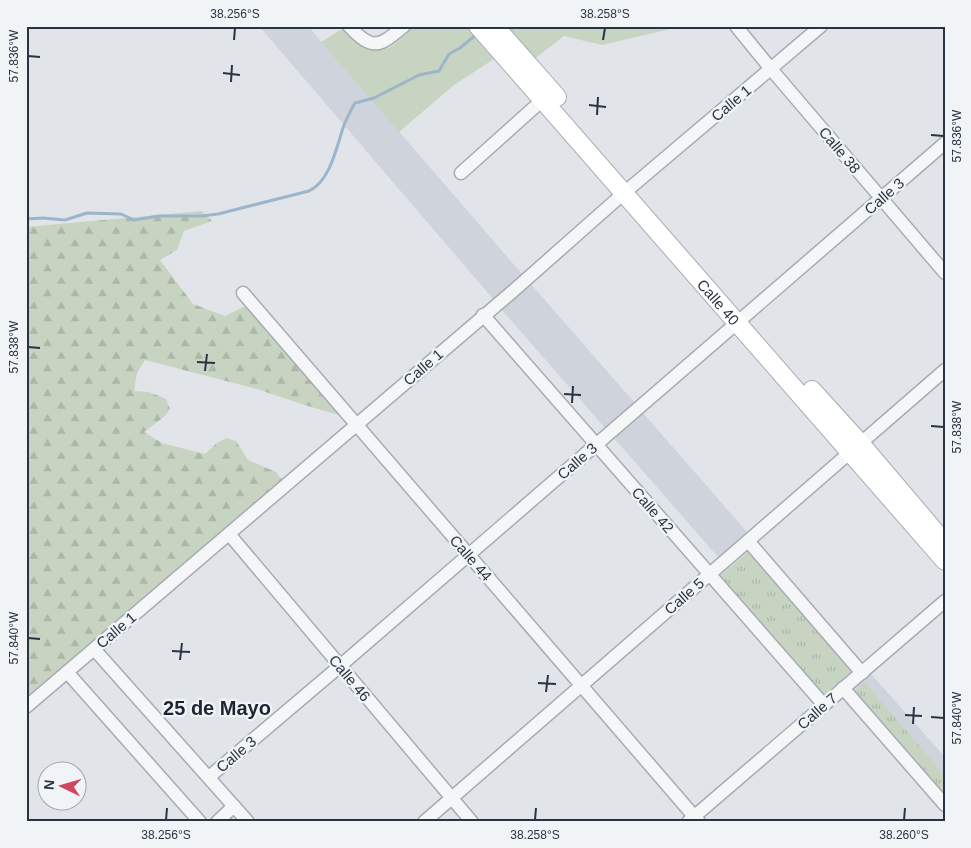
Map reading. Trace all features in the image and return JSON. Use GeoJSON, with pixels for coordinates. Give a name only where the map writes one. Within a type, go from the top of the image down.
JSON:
{"type":"FeatureCollection","features":[{"type":"Feature","properties":{"kind":"main road","name":"Calle 40"},"geometry":{"type":"LineString","coordinates":[[478,26],[497,34],[547,95],[741,319],[855,448],[945,542]]}},
{"type":"Feature","properties":{"kind":"main road","name":"Calle 40"},"geometry":{"type":"LineString","coordinates":[[855,448],[945,561]]}},
{"type":"Feature","properties":{"kind":"street"},"geometry":{"type":"LineString","coordinates":[[349,26],[369,44],[388,40],[404,26]]}},
{"type":"Feature","properties":{"kind":"street","name":"Calle 38"},"geometry":{"type":"LineString","coordinates":[[736,26],[945,273]]}},
{"type":"Feature","properties":{"kind":"street","name":"Calle 1"},"geometry":{"type":"LineString","coordinates":[[26,707],[821,26]]}},
{"type":"Feature","properties":{"kind":"street"},"geometry":{"type":"LineString","coordinates":[[461,173],[547,95]]}},
{"type":"Feature","properties":{"kind":"street","name":"Calle 3"},"geometry":{"type":"LineString","coordinates":[[209,777],[945,143]]}},
{"type":"Feature","properties":{"kind":"street","name":"Calle 44"},"geometry":{"type":"LineString","coordinates":[[243,293],[694,820]]}},
{"type":"Feature","properties":{"kind":"street","name":"Calle 42"},"geometry":{"type":"LineString","coordinates":[[483,315],[824,705]]}},
{"type":"Feature","properties":{"kind":"street","name":"Calle 5"},"geometry":{"type":"LineString","coordinates":[[424,822],[945,370]]}},
{"type":"Feature","properties":{"kind":"street","name":"Calle 46"},"geometry":{"type":"LineString","coordinates":[[229,534],[472,822]]}},
{"type":"Feature","properties":{"kind":"street"},"geometry":{"type":"LineString","coordinates":[[748,541],[862,673]]}},
{"type":"Feature","properties":{"kind":"street","name":"Calle 7"},"geometry":{"type":"LineString","coordinates":[[694,820],[945,601]]}},
{"type":"Feature","properties":{"kind":"street"},"geometry":{"type":"LineString","coordinates":[[94,649],[248,822]]}},
{"type":"Feature","properties":{"kind":"street"},"geometry":{"type":"LineString","coordinates":[[67,672],[200,822]]}},
{"type":"Feature","properties":{"kind":"street"},"geometry":{"type":"LineString","coordinates":[[844,688],[945,805]]}},
{"type":"Feature","properties":{"kind":"street"},"geometry":{"type":"LineString","coordinates":[[217,822],[234,806]]}},
{"type":"Feature","properties":{"kind":"shaded area"},"geometry":{"type":"Polygon","coordinates":[[[259,26],[308,26],[522,274],[494,300],[259,26]]]}},
{"type":"Feature","properties":{"kind":"shaded area"},"geometry":{"type":"Polygon","coordinates":[[[530,283],[634,402],[605,428],[501,309],[530,283]]]}},
{"type":"Feature","properties":{"kind":"shaded area"},"geometry":{"type":"Polygon","coordinates":[[[643,413],[747,532],[718,557],[614,438],[643,413]]]}},
{"type":"Feature","properties":{"kind":"shaded area"},"geometry":{"type":"Polygon","coordinates":[[[871,674],[945,757],[945,793],[852,689],[871,674]]]}},
{"type":"Feature","properties":{"kind":"green space"},"geometry":{"type":"Polygon","coordinates":[[[415,26],[471,26],[497,57],[454,85],[399,132],[321,42],[342,29],[352,39],[370,49],[383,49],[397,43],[415,26]]]}},
{"type":"Feature","properties":{"kind":"green space"},"geometry":{"type":"Polygon","coordinates":[[[503,26],[683,26],[602,45],[564,36],[533,60],[503,26]]]}},
{"type":"Feature","properties":{"kind":"green space"},"geometry":{"type":"Polygon","coordinates":[[[202,211],[212,221],[184,231],[177,250],[160,260],[193,304],[225,316],[247,305],[342,416],[257,389],[145,360],[137,373],[134,391],[149,392],[166,399],[170,409],[165,416],[144,432],[162,443],[205,454],[218,442],[227,438],[236,441],[248,460],[276,472],[282,480],[26,697],[26,227],[202,211]]]}},
{"type":"Feature","properties":{"kind":"green space"},"geometry":{"type":"Polygon","coordinates":[[[750,550],[855,670],[824,696],[719,577],[750,550]]]}},
{"type":"Feature","properties":{"kind":"green space"},"geometry":{"type":"Polygon","coordinates":[[[864,681],[945,776],[945,794],[855,691],[864,681]]]}},
{"type":"Feature","properties":{"kind":"waterway"},"geometry":{"type":"LineString","coordinates":[[26,219],[65,220],[87,213],[121,214],[134,220],[159,216],[202,216],[218,214],[309,191],[322,180],[327,172],[335,155],[345,122],[355,103],[374,98],[419,75],[439,71],[449,54],[460,48],[477,34]]}},
{"type":"Feature","properties":{"kind":"district","name":"25 de Mayo"},"geometry":{"type":"Point","coordinates":[217,708]}}]}
